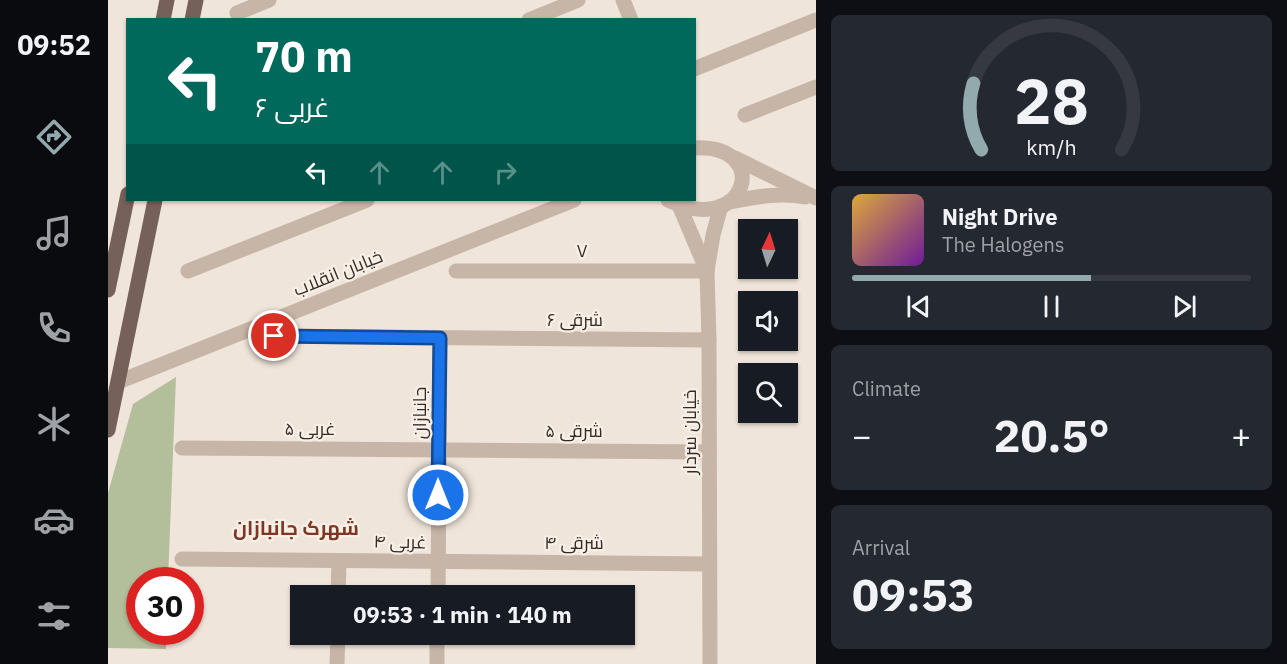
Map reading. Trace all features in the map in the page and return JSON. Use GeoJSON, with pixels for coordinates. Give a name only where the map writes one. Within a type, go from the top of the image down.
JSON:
{"type":"FeatureCollection","features":[{"type":"Feature","properties":{"kind":"main road"},"geometry":{"type":"LineString","coordinates":[[163,18],[167,0]]}},
{"type":"Feature","properties":{"kind":"main road"},"geometry":{"type":"LineString","coordinates":[[192,18],[196,0]]}},
{"type":"Feature","properties":{"kind":"main road"},"geometry":{"type":"LineString","coordinates":[[108,290],[127,201]]}},
{"type":"Feature","properties":{"kind":"main road"},"geometry":{"type":"LineString","coordinates":[[108,430],[155,201]]}},
{"type":"Feature","properties":{"kind":"street"},"geometry":{"type":"LineString","coordinates":[[237,13],[269,0]]}},
{"type":"Feature","properties":{"kind":"street"},"geometry":{"type":"LineString","coordinates":[[534,18],[578,0]]}},
{"type":"Feature","properties":{"kind":"street"},"geometry":{"type":"LineString","coordinates":[[623,0],[630,18]]}},
{"type":"Feature","properties":{"kind":"street"},"geometry":{"type":"LineString","coordinates":[[696,68],[810,23]]}},
{"type":"Feature","properties":{"kind":"street"},"geometry":{"type":"LineString","coordinates":[[745,115],[816,87]]}},
{"type":"Feature","properties":{"kind":"street"},"geometry":{"type":"LineString","coordinates":[[696,148],[725,152],[816,199]]}},
{"type":"Feature","properties":{"kind":"street"},"geometry":{"type":"LineString","coordinates":[[707,271],[713,235],[726,204],[737,195],[742,187],[741,168],[733,158]]}},
{"type":"Feature","properties":{"kind":"street"},"geometry":{"type":"LineString","coordinates":[[672,201],[699,209],[757,197],[782,195],[816,199]]}},
{"type":"Feature","properties":{"kind":"street"},"geometry":{"type":"LineString","coordinates":[[188,271],[364,201]]}},
{"type":"Feature","properties":{"kind":"street","name":"خیابان انقلاب"},"geometry":{"type":"LineString","coordinates":[[118,382],[571,201]]}},
{"type":"Feature","properties":{"kind":"street","name":"خیابان سردار"},"geometry":{"type":"LineString","coordinates":[[672,201],[707,271],[710,664]]}},
{"type":"Feature","properties":{"kind":"street","name":"۷"},"geometry":{"type":"LineString","coordinates":[[456,271],[707,271]]}},
{"type":"Feature","properties":{"kind":"street","name":"۶ شرقی"},"geometry":{"type":"LineString","coordinates":[[274,336],[709,340]]}},
{"type":"Feature","properties":{"kind":"street","name":"جانبازان"},"geometry":{"type":"LineString","coordinates":[[438,585],[440,338]]}},
{"type":"Feature","properties":{"kind":"street","name":"۵ غربی"},"geometry":{"type":"LineString","coordinates":[[182,448],[439,450]]}},
{"type":"Feature","properties":{"kind":"street","name":"۵ شرقی"},"geometry":{"type":"LineString","coordinates":[[439,450],[709,452]]}},
{"type":"Feature","properties":{"kind":"street","name":"۴ غربی"},"geometry":{"type":"LineString","coordinates":[[182,560],[438,562]]}},
{"type":"Feature","properties":{"kind":"street"},"geometry":{"type":"LineString","coordinates":[[338,585],[339,561]]}},
{"type":"Feature","properties":{"kind":"street","name":"۴ شرقی"},"geometry":{"type":"LineString","coordinates":[[438,562],[710,564]]}},
{"type":"Feature","properties":{"kind":"street"},"geometry":{"type":"LineString","coordinates":[[337,664],[338,645]]}},
{"type":"Feature","properties":{"kind":"street"},"geometry":{"type":"LineString","coordinates":[[437,645],[437,664]]}},
{"type":"Feature","properties":{"kind":"green space"},"geometry":{"type":"Polygon","coordinates":[[[176,377],[169,567],[126,567],[126,645],[166,645],[166,649],[108,648],[108,493],[133,404],[176,377]]]}},
{"type":"Feature","properties":{"kind":"district","name":"شهرک جانبازان"},"geometry":{"type":"Point","coordinates":[296,528]}},
{"type":"Feature","properties":{"kind":"route"},"geometry":{"type":"LineString","coordinates":[[274,336],[440,338],[438,495]]}}]}
